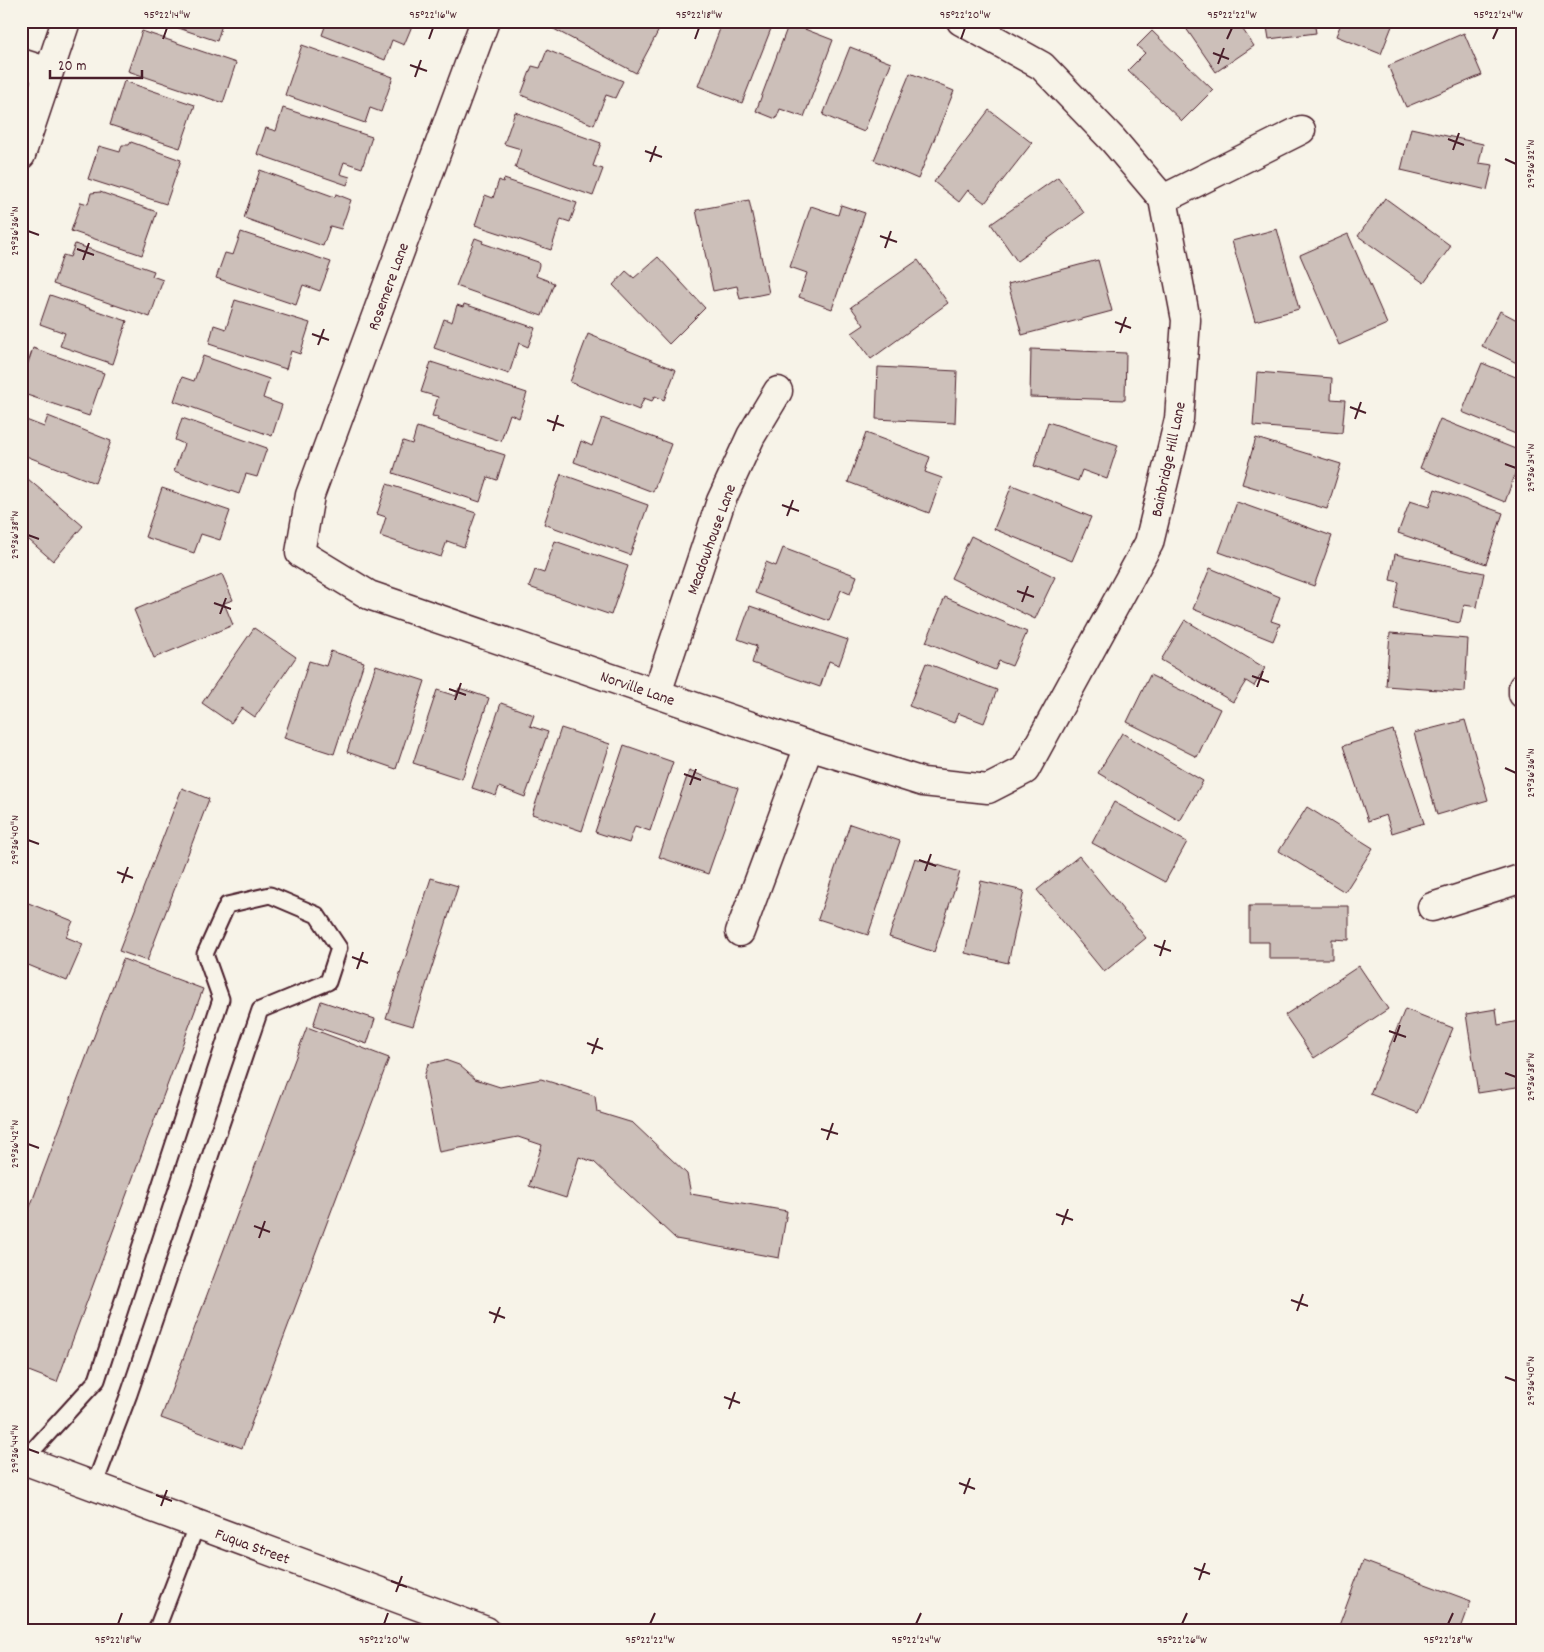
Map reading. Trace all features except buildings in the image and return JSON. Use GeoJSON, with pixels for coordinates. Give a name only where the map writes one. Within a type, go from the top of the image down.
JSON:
{"type":"FeatureCollection","features":[{"type":"Feature","properties":{"kind":"street"},"geometry":{"type":"LineString","coordinates":[[21,155],[66,21]]}},
{"type":"Feature","properties":{"kind":"street","name":"Rosemere Lane"},"geometry":{"type":"LineString","coordinates":[[300,554],[310,495],[485,21]]}},
{"type":"Feature","properties":{"kind":"street","name":"Bainbridge Hill Lane"},"geometry":{"type":"LineString","coordinates":[[961,21],[1042,66],[1113,140],[1163,199],[1186,320],[1179,419],[1149,543],[1025,770],[988,789]]}},
{"type":"Feature","properties":{"kind":"street"},"geometry":{"type":"LineString","coordinates":[[21,63],[49,72]]}},
{"type":"Feature","properties":{"kind":"street"},"geometry":{"type":"LineString","coordinates":[[1163,199],[1301,130]]}},
{"type":"Feature","properties":{"kind":"street","name":"Meadowhouse Lane"},"geometry":{"type":"LineString","coordinates":[[657,693],[721,501],[751,436],[778,391]]}},
{"type":"Feature","properties":{"kind":"street","name":"Norville Lane"},"geometry":{"type":"LineString","coordinates":[[300,554],[369,595],[810,746],[923,782],[988,789]]}},
{"type":"Feature","properties":{"kind":"street"},"geometry":{"type":"LineString","coordinates":[[1523,687],[1523,694]]}},
{"type":"Feature","properties":{"kind":"street"},"geometry":{"type":"LineString","coordinates":[[740,932],[810,746]]}},
{"type":"Feature","properties":{"kind":"street"},"geometry":{"type":"LineString","coordinates":[[1432,907],[1523,878]]}},
{"type":"Feature","properties":{"kind":"street","name":"Fuqua Street"},"geometry":{"type":"LineString","coordinates":[[23,1460],[197,1524],[437,1622],[486,1631]]}},
{"type":"Feature","properties":{"kind":"lane"},"geometry":{"type":"LineString","coordinates":[[23,1460],[97,1380],[221,999],[205,954],[227,905],[270,896],[317,915],[339,948],[328,982],[260,1010],[129,1394],[94,1486]]}},
{"type":"Feature","properties":{"kind":"lane"},"geometry":{"type":"LineString","coordinates":[[156,1631],[197,1524]]}}]}
